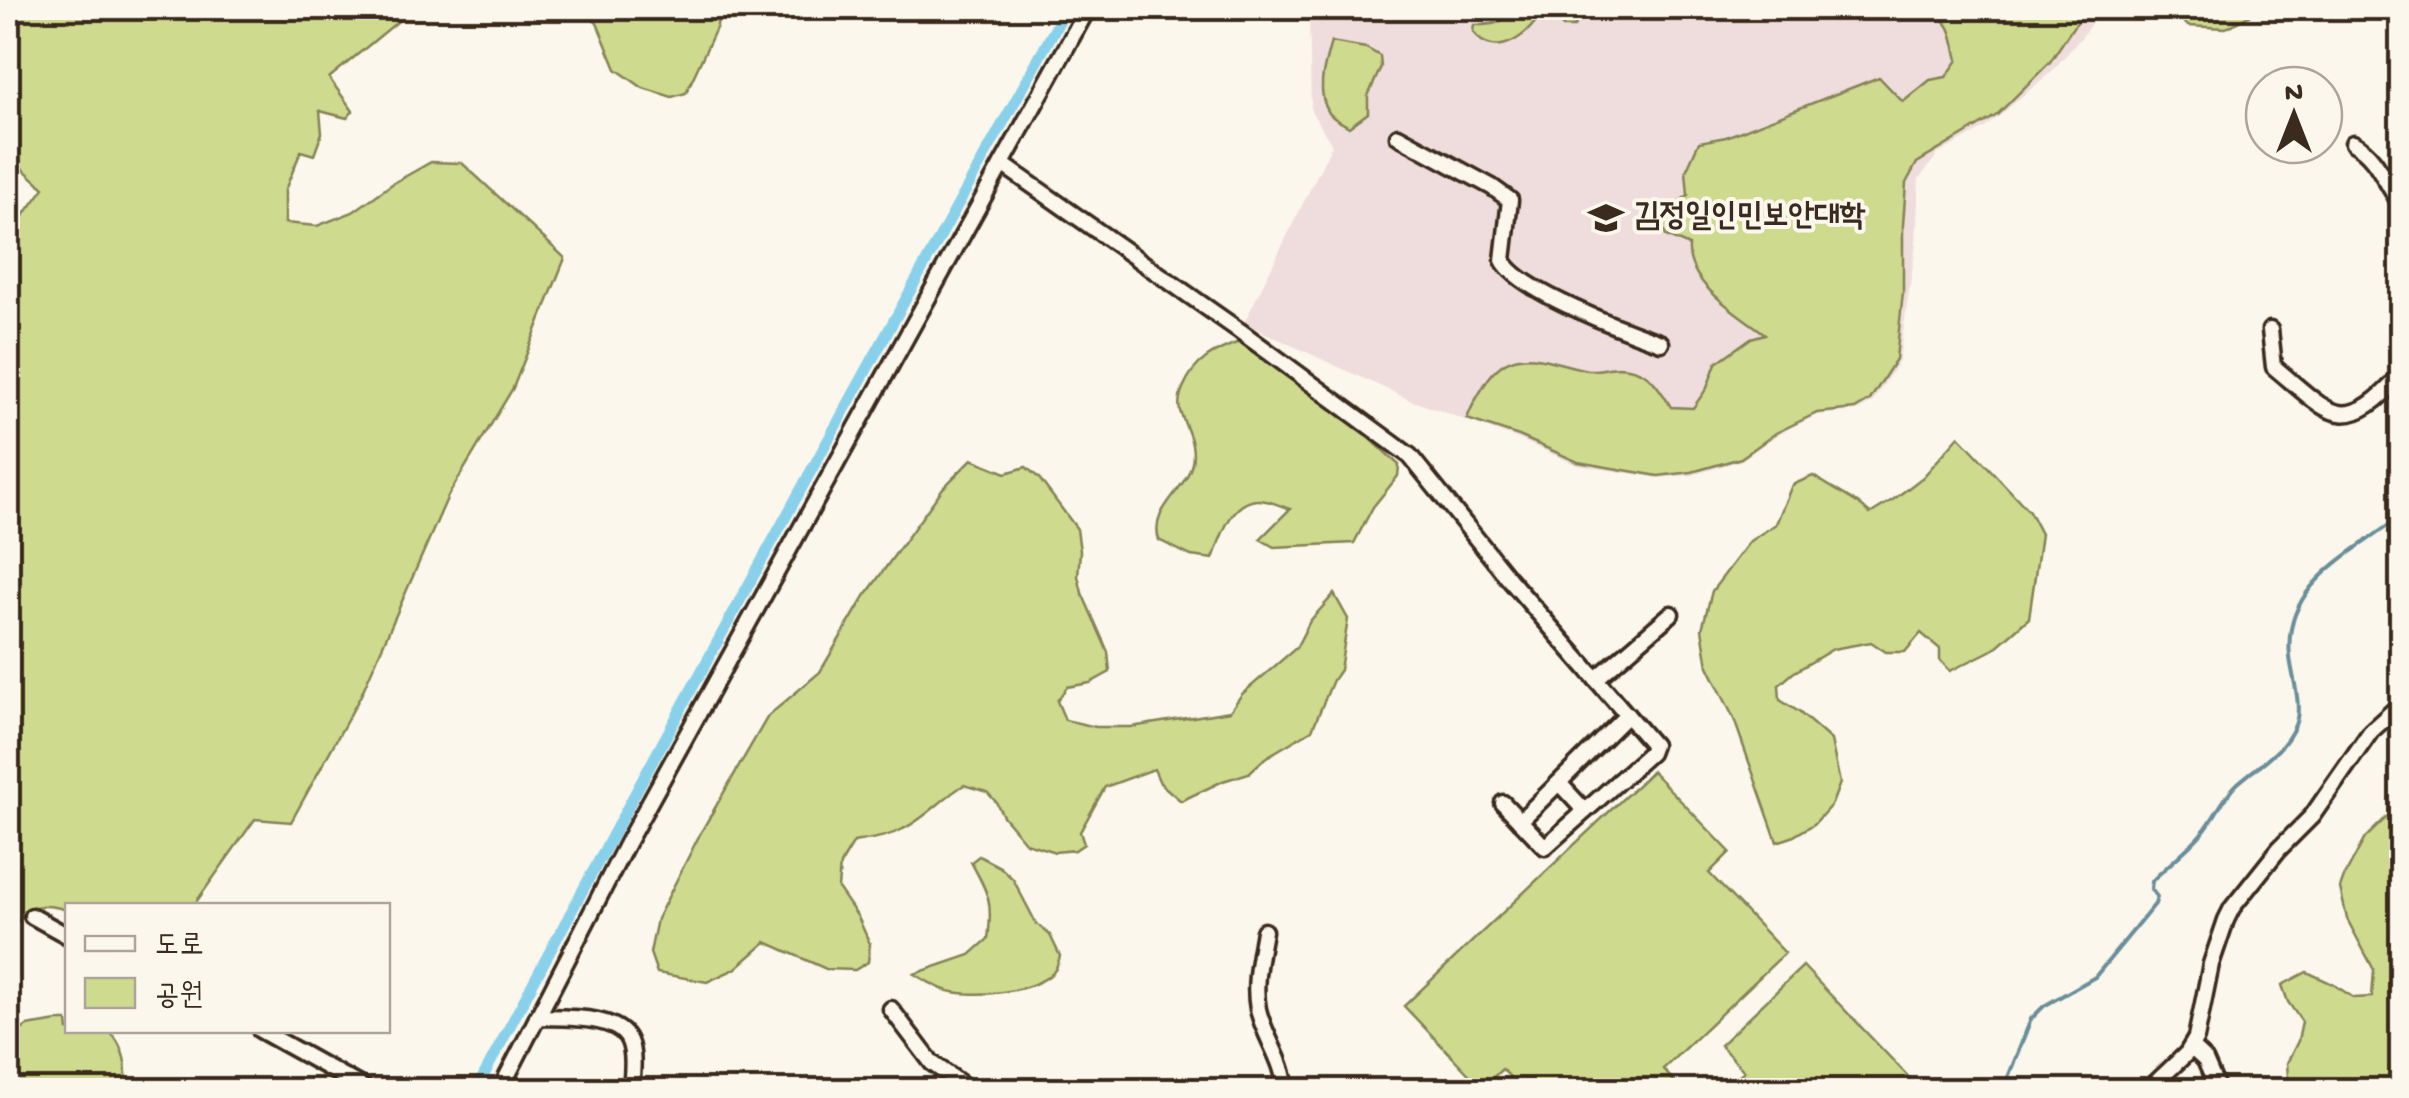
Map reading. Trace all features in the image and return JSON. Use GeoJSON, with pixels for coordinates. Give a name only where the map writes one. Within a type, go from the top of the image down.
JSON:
{"type":"FeatureCollection","features":[{"type":"Feature","properties":{"kind":"street"},"geometry":{"type":"LineString","coordinates":[[500,1090],[627,843],[1086,11]]}},
{"type":"Feature","properties":{"kind":"street"},"geometry":{"type":"LineString","coordinates":[[1398,136],[1506,195],[1510,205],[1504,260],[1516,276],[1622,330],[1661,342]]}},
{"type":"Feature","properties":{"kind":"street"},"geometry":{"type":"LineString","coordinates":[[2353,143],[2378,164],[2402,205]]}},
{"type":"Feature","properties":{"kind":"street"},"geometry":{"type":"LineString","coordinates":[[1002,164],[1410,456],[1508,578],[1653,745],[1650,752],[1545,847],[1502,803]]}},
{"type":"Feature","properties":{"kind":"street"},"geometry":{"type":"LineString","coordinates":[[2270,330],[2274,367],[2325,409],[2338,414],[2360,411],[2402,374]]}},
{"type":"Feature","properties":{"kind":"street"},"geometry":{"type":"LineString","coordinates":[[1596,679],[1671,614]]}},
{"type":"Feature","properties":{"kind":"street"},"geometry":{"type":"LineString","coordinates":[[2148,1090],[2196,1038],[2211,964],[2232,908],[2278,849],[2312,816],[2371,731],[2402,703]]}},
{"type":"Feature","properties":{"kind":"street"},"geometry":{"type":"LineString","coordinates":[[1520,821],[1627,715]]}},
{"type":"Feature","properties":{"kind":"street"},"geometry":{"type":"LineString","coordinates":[[1559,783],[1585,810]]}},
{"type":"Feature","properties":{"kind":"street"},"geometry":{"type":"LineString","coordinates":[[32,916],[65,934]]}},
{"type":"Feature","properties":{"kind":"street"},"geometry":{"type":"LineString","coordinates":[[1264,931],[1257,979],[1258,1008],[1284,1073],[1285,1090]]}},
{"type":"Feature","properties":{"kind":"street"},"geometry":{"type":"LineString","coordinates":[[890,1008],[932,1064],[970,1090]]}},
{"type":"Feature","properties":{"kind":"street"},"geometry":{"type":"LineString","coordinates":[[538,1018],[609,1023],[624,1032],[632,1052],[632,1090]]}},
{"type":"Feature","properties":{"kind":"street"},"geometry":{"type":"LineString","coordinates":[[265,1033],[368,1090]]}},
{"type":"Feature","properties":{"kind":"street"},"geometry":{"type":"LineString","coordinates":[[2190,1047],[2205,1060],[2218,1090]]}},
{"type":"Feature","properties":{"kind":"shaded area","name":"김정일인민보안대학"},"geometry":{"type":"Polygon","coordinates":[[[1309,8],[2102,8],[2051,72],[1986,127],[1938,154],[1919,179],[1916,244],[1899,360],[1873,402],[1857,411],[1817,415],[1776,435],[1742,460],[1693,475],[1659,478],[1577,465],[1410,400],[1244,323],[1332,145],[1311,111],[1309,8]]]}},
{"type":"Feature","properties":{"kind":"green space"},"geometry":{"type":"Polygon","coordinates":[[[8,8],[401,8],[402,18],[329,78],[353,111],[347,118],[320,111],[322,133],[314,155],[301,151],[285,190],[285,223],[317,226],[353,212],[431,162],[462,163],[565,258],[513,388],[448,496],[361,695],[291,822],[255,819],[195,903],[65,903],[65,910],[38,907],[25,913],[8,938],[8,227],[19,222],[44,188],[12,159],[8,160],[8,8]]]}},
{"type":"Feature","properties":{"kind":"green space"},"geometry":{"type":"Polygon","coordinates":[[[578,8],[719,8],[717,26],[686,93],[672,97],[643,88],[616,69],[597,23],[578,8]]]}},
{"type":"Feature","properties":{"kind":"green space"},"geometry":{"type":"Polygon","coordinates":[[[1514,8],[1543,8],[1531,27],[1502,45],[1482,41],[1473,32],[1474,25],[1497,22],[1514,8]]]}},
{"type":"Feature","properties":{"kind":"green space"},"geometry":{"type":"Polygon","coordinates":[[[1554,8],[1579,8],[1574,27],[1563,27],[1554,17],[1554,8]]]}},
{"type":"Feature","properties":{"kind":"green space"},"geometry":{"type":"Polygon","coordinates":[[[1914,8],[2090,8],[2050,62],[1997,115],[1917,163],[1906,183],[1903,292],[1896,359],[1870,400],[1855,409],[1817,413],[1776,433],[1741,458],[1692,472],[1658,476],[1578,462],[1467,419],[1496,370],[1519,358],[1545,359],[1588,370],[1637,370],[1656,384],[1671,407],[1693,408],[1707,388],[1716,363],[1751,338],[1765,334],[1716,297],[1696,273],[1689,246],[1666,236],[1658,218],[1688,195],[1686,171],[1699,142],[1726,137],[1879,77],[1903,102],[1930,80],[1946,77],[1958,60],[1950,30],[1936,16],[1914,8]]]}},
{"type":"Feature","properties":{"kind":"green space"},"geometry":{"type":"Polygon","coordinates":[[[2171,8],[2264,8],[2226,28],[2188,26],[2171,8]]]}},
{"type":"Feature","properties":{"kind":"green space"},"geometry":{"type":"Polygon","coordinates":[[[1331,42],[1366,48],[1380,56],[1381,67],[1368,96],[1368,113],[1349,127],[1331,115],[1323,96],[1322,78],[1331,42]]]}},
{"type":"Feature","properties":{"kind":"green space"},"geometry":{"type":"Polygon","coordinates":[[[1242,341],[1361,430],[1399,465],[1398,476],[1373,507],[1354,543],[1274,547],[1260,539],[1290,509],[1261,500],[1248,502],[1233,514],[1213,559],[1191,556],[1159,540],[1157,529],[1163,509],[1192,463],[1192,443],[1179,408],[1183,388],[1193,370],[1206,358],[1242,341]]]}},
{"type":"Feature","properties":{"kind":"green space"},"geometry":{"type":"Polygon","coordinates":[[[1959,436],[2029,511],[2041,534],[2029,618],[1994,649],[1950,671],[1940,660],[1940,649],[1921,633],[1905,652],[1886,652],[1871,642],[1833,649],[1779,685],[1780,700],[1831,740],[1840,783],[1832,804],[1814,824],[1777,842],[1734,719],[1708,666],[1702,629],[1712,591],[1750,541],[1776,524],[1792,485],[1813,476],[1870,514],[1923,477],[1959,436]]]}},
{"type":"Feature","properties":{"kind":"green space"},"geometry":{"type":"Polygon","coordinates":[[[972,459],[1006,473],[1026,467],[1039,478],[1077,529],[1078,576],[1108,652],[1110,672],[1090,683],[1067,687],[1057,701],[1065,720],[1096,727],[1131,727],[1230,711],[1242,694],[1296,648],[1310,621],[1334,594],[1348,619],[1340,670],[1312,730],[1265,758],[1249,773],[1181,801],[1160,783],[1154,769],[1105,787],[1080,832],[1084,844],[1075,850],[1055,852],[1026,843],[987,792],[964,785],[903,829],[854,842],[840,865],[838,888],[870,944],[868,962],[855,970],[826,969],[766,942],[735,969],[707,982],[657,973],[650,953],[657,919],[701,832],[768,716],[820,672],[863,599],[943,488],[972,459]]]}},
{"type":"Feature","properties":{"kind":"green space"},"geometry":{"type":"Polygon","coordinates":[[[1652,771],[1730,852],[1709,873],[1785,953],[1663,1069],[1682,1090],[1523,1090],[1502,1069],[1482,1088],[1404,1006],[1652,771]]]}},
{"type":"Feature","properties":{"kind":"green space"},"geometry":{"type":"Polygon","coordinates":[[[2401,807],[2401,1090],[2289,1090],[2287,1063],[2302,1022],[2282,985],[2307,972],[2354,998],[2372,997],[2374,970],[2347,919],[2340,888],[2365,838],[2401,807]]]}},
{"type":"Feature","properties":{"kind":"green space"},"geometry":{"type":"Polygon","coordinates":[[[979,856],[1013,879],[1036,923],[1050,935],[1060,956],[1055,970],[1046,978],[1018,989],[968,994],[942,989],[914,974],[970,955],[988,939],[988,899],[971,862],[979,856]]]}},
{"type":"Feature","properties":{"kind":"green space"},"geometry":{"type":"Polygon","coordinates":[[[8,938],[17,954],[8,958],[8,938]]]}},
{"type":"Feature","properties":{"kind":"green space"},"geometry":{"type":"Polygon","coordinates":[[[1803,966],[1921,1090],[1724,1090],[1744,1071],[1720,1045],[1803,966]]]}},
{"type":"Feature","properties":{"kind":"green space"},"geometry":{"type":"Polygon","coordinates":[[[65,1021],[65,1033],[111,1033],[124,1058],[125,1090],[8,1090],[8,1040],[27,1026],[65,1021]]]}},
{"type":"Feature","properties":{"kind":"waterway"},"geometry":{"type":"LineString","coordinates":[[476,1090],[917,279],[1066,9],[1073,8]]}},
{"type":"Feature","properties":{"kind":"waterway"},"geometry":{"type":"LineString","coordinates":[[2003,1090],[2031,1019],[2044,1006],[2095,977],[2155,904],[2152,881],[2200,835],[2237,784],[2290,735],[2298,709],[2290,657],[2291,631],[2297,609],[2309,589],[2343,557],[2402,515]]}},
{"type":"Feature","properties":{"kind":"place","name":"김정일인민보안대학"},"geometry":{"type":"Point","coordinates":[1606,218]}}]}
